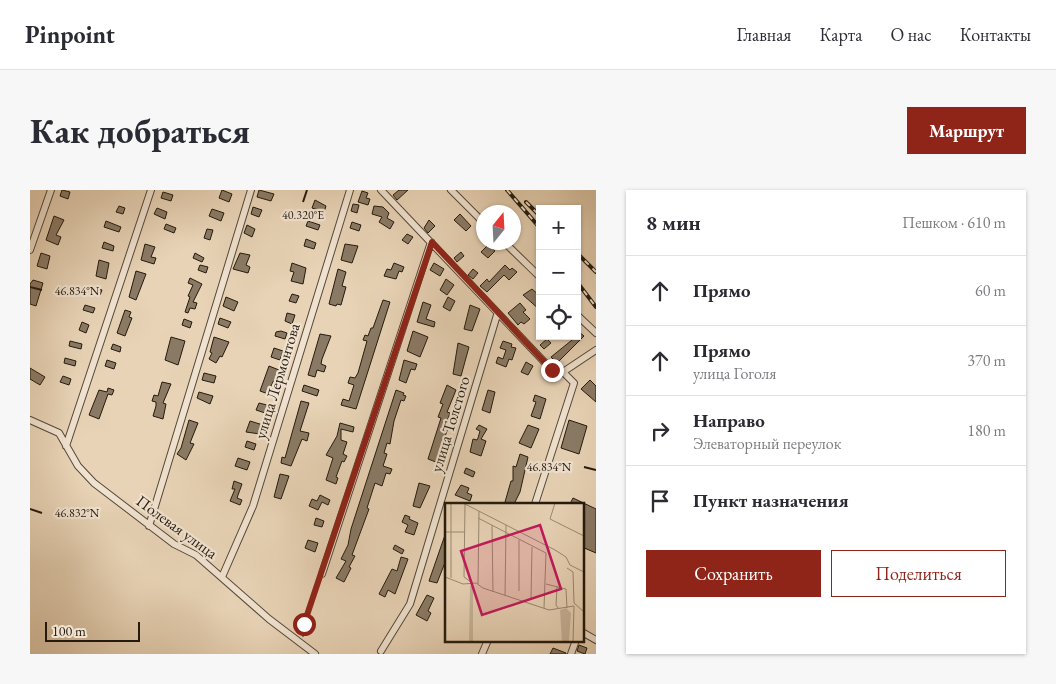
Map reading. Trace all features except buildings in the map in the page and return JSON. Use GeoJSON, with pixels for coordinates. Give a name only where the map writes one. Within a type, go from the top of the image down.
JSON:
{"type":"FeatureCollection","features":[{"type":"Feature","properties":{"kind":"street"},"geometry":{"type":"LineString","coordinates":[[30,250],[51,190]]}},
{"type":"Feature","properties":{"kind":"street"},"geometry":{"type":"LineString","coordinates":[[66,446],[151,190]]}},
{"type":"Feature","properties":{"kind":"street"},"geometry":{"type":"LineString","coordinates":[[149,526],[252,190]]}},
{"type":"Feature","properties":{"kind":"street","name":"улица Лермонтова"},"geometry":{"type":"LineString","coordinates":[[222,577],[253,506],[350,190]]}},
{"type":"Feature","properties":{"kind":"street"},"geometry":{"type":"LineString","coordinates":[[381,190],[552,370],[563,372],[574,384],[535,503]]}},
{"type":"Feature","properties":{"kind":"street"},"geometry":{"type":"LineString","coordinates":[[452,190],[476,214]]}},
{"type":"Feature","properties":{"kind":"street"},"geometry":{"type":"LineString","coordinates":[[322,574],[432,242]]}},
{"type":"Feature","properties":{"kind":"street"},"geometry":{"type":"LineString","coordinates":[[512,250],[536,274]]}},
{"type":"Feature","properties":{"kind":"street","name":"улица Толстого"},"geometry":{"type":"LineString","coordinates":[[381,651],[410,604],[497,314]]}},
{"type":"Feature","properties":{"kind":"street"},"geometry":{"type":"LineString","coordinates":[[581,319],[596,333]]}},
{"type":"Feature","properties":{"kind":"street"},"geometry":{"type":"LineString","coordinates":[[563,372],[596,350]]}},
{"type":"Feature","properties":{"kind":"street","name":"Полевая улица"},"geometry":{"type":"LineString","coordinates":[[30,420],[59,433],[78,466],[94,483],[174,544],[196,555],[269,619],[315,654]]}},
{"type":"Feature","properties":{"kind":"street"},"geometry":{"type":"LineString","coordinates":[[584,633],[596,640]]}},
{"type":"Feature","properties":{"kind":"street"},"geometry":{"type":"LineString","coordinates":[[482,654],[487,642]]}},
{"type":"Feature","properties":{"kind":"street"},"geometry":{"type":"LineString","coordinates":[[571,654],[575,642]]}},
{"type":"Feature","properties":{"kind":"path"},"geometry":{"type":"LineString","coordinates":[[305,646],[304,624],[322,574]]}},
{"type":"Feature","properties":{"kind":"railway"},"geometry":{"type":"LineString","coordinates":[[507,190],[536,223]]}},
{"type":"Feature","properties":{"kind":"railway"},"geometry":{"type":"LineString","coordinates":[[526,202],[536,212]]}},
{"type":"Feature","properties":{"kind":"railway"},"geometry":{"type":"LineString","coordinates":[[581,257],[596,272]]}},
{"type":"Feature","properties":{"kind":"railway"},"geometry":{"type":"LineString","coordinates":[[581,287],[596,307]]}},
{"type":"Feature","properties":{"kind":"route"},"geometry":{"type":"LineString","coordinates":[[304,624],[432,242],[497,314],[552,370]]}}]}
